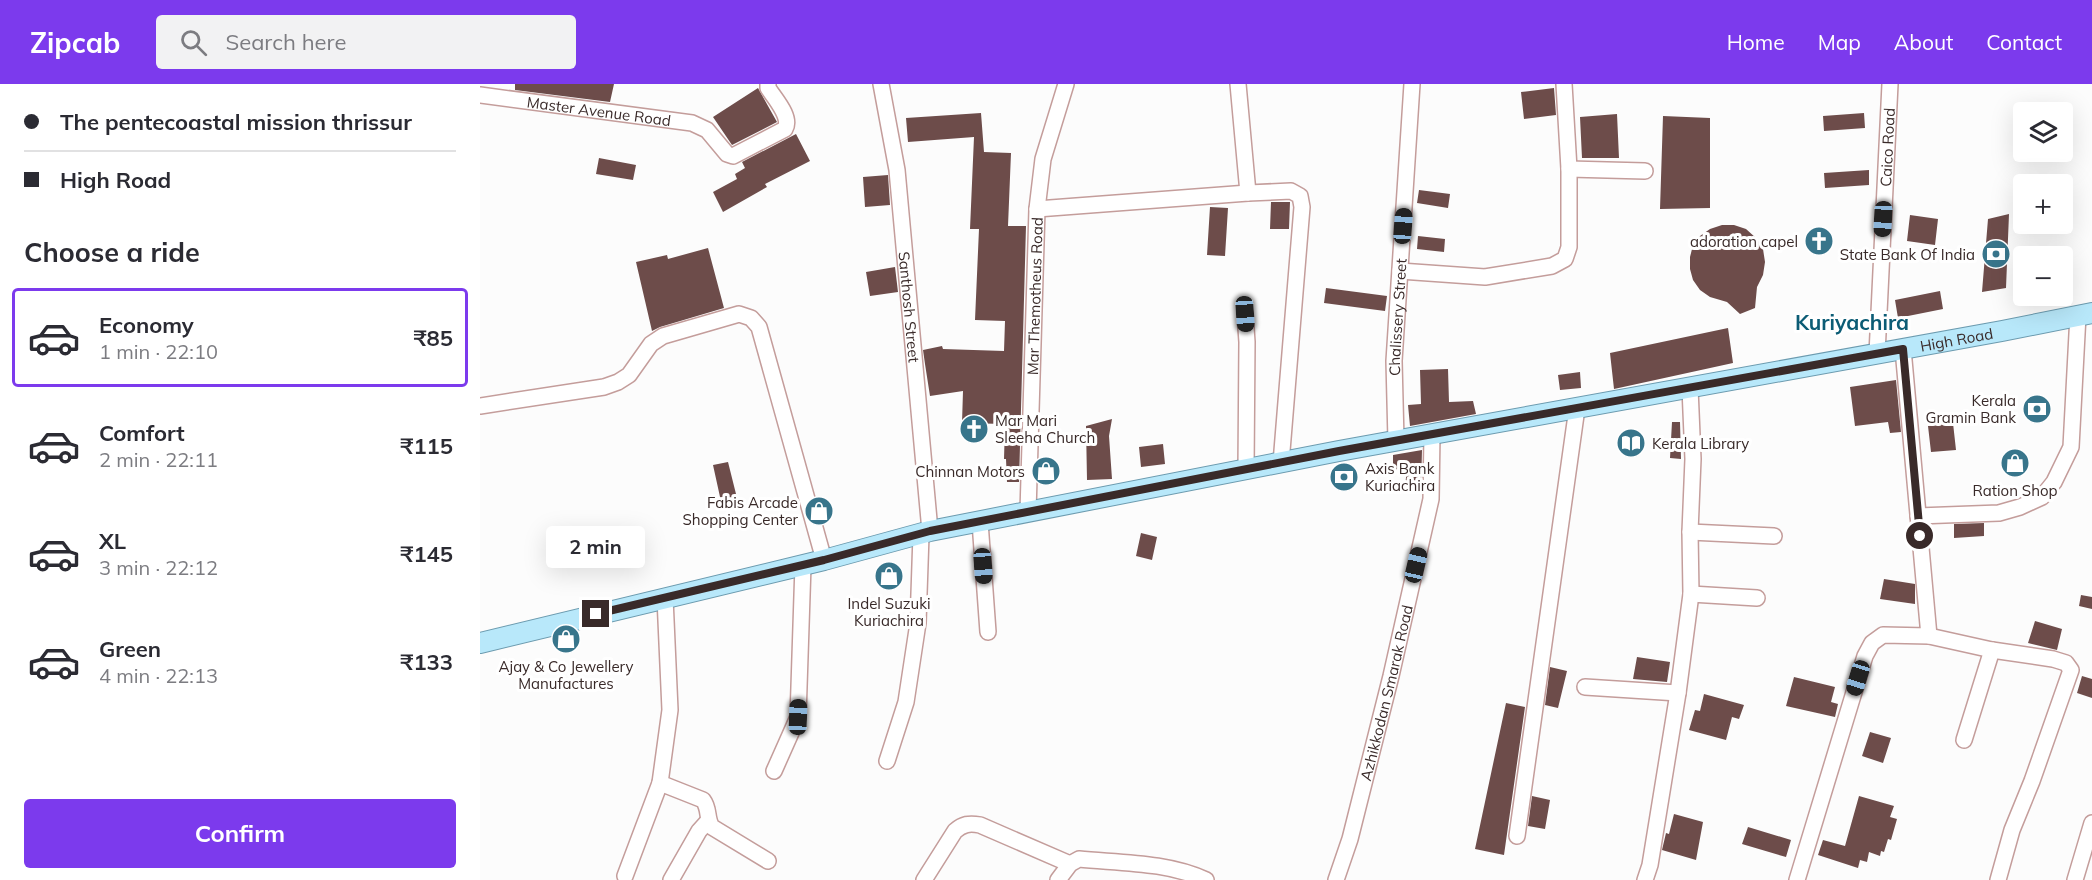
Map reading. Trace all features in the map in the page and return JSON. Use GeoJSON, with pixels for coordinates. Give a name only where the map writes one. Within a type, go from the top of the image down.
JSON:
{"type":"FeatureCollection","features":[{"type":"Feature","properties":{"kind":"main road","name":"High Road"},"geometry":{"type":"LineString","coordinates":[[480,643],[926,533],[1028,512],[1432,434],[2085,314]]}},
{"type":"Feature","properties":{"kind":"street","name":"Master Avenue Road"},"geometry":{"type":"LineString","coordinates":[[480,95],[692,123],[707,130],[726,154],[733,156],[787,126],[787,120],[768,88],[768,84]]}},
{"type":"Feature","properties":{"kind":"street","name":"Santhosh Street"},"geometry":{"type":"LineString","coordinates":[[881,84],[897,170],[926,533],[918,623],[906,702],[887,761]]}},
{"type":"Feature","properties":{"kind":"street","name":"Mar Themotheus Road"},"geometry":{"type":"LineString","coordinates":[[1028,512],[1037,209],[1043,159],[1066,84]]}},
{"type":"Feature","properties":{"kind":"street"},"geometry":{"type":"LineString","coordinates":[[1238,84],[1248,193]]}},
{"type":"Feature","properties":{"kind":"street","name":"Chalissery Street"},"geometry":{"type":"LineString","coordinates":[[1396,441],[1394,361],[1412,84]]}},
{"type":"Feature","properties":{"kind":"street"},"geometry":{"type":"LineString","coordinates":[[1400,271],[1485,277],[1552,266],[1565,260],[1569,246],[1569,169],[1563,84]]}},
{"type":"Feature","properties":{"kind":"street","name":"Caico Road"},"geometry":{"type":"LineString","coordinates":[[1877,354],[1890,84]]}},
{"type":"Feature","properties":{"kind":"street"},"geometry":{"type":"LineString","coordinates":[[1569,169],[1645,171]]}},
{"type":"Feature","properties":{"kind":"street"},"geometry":{"type":"LineString","coordinates":[[1037,209],[1248,193],[1291,191],[1300,196],[1302,207],[1281,463]]}},
{"type":"Feature","properties":{"kind":"street"},"geometry":{"type":"LineString","coordinates":[[480,406],[604,387],[629,375],[651,344],[663,336],[740,314],[751,318],[759,327],[824,560]]}},
{"type":"Feature","properties":{"kind":"street"},"geometry":{"type":"LineString","coordinates":[[1245,314],[1247,342],[1246,469]]}},
{"type":"Feature","properties":{"kind":"street"},"geometry":{"type":"LineString","coordinates":[[1918,516],[1999,513],[2042,497],[2064,466],[2071,447],[2085,314]]}},
{"type":"Feature","properties":{"kind":"street"},"geometry":{"type":"LineString","coordinates":[[1903,349],[1929,636]]}},
{"type":"Feature","properties":{"kind":"street"},"geometry":{"type":"LineString","coordinates":[[1645,880],[1650,865],[1678,693],[1691,594],[1690,532],[1693,459],[1690,388]]}},
{"type":"Feature","properties":{"kind":"street"},"geometry":{"type":"LineString","coordinates":[[1517,836],[1577,408]]}},
{"type":"Feature","properties":{"kind":"street","name":"Azhikkodan Smarak Road"},"geometry":{"type":"LineString","coordinates":[[1336,880],[1350,839],[1391,676],[1431,499],[1432,434]]}},
{"type":"Feature","properties":{"kind":"street"},"geometry":{"type":"LineString","coordinates":[[980,522],[988,632]]}},
{"type":"Feature","properties":{"kind":"street"},"geometry":{"type":"LineString","coordinates":[[1690,532],[1774,536]]}},
{"type":"Feature","properties":{"kind":"street"},"geometry":{"type":"LineString","coordinates":[[774,771],[798,717],[803,565]]}},
{"type":"Feature","properties":{"kind":"street"},"geometry":{"type":"LineString","coordinates":[[1691,594],[1757,598]]}},
{"type":"Feature","properties":{"kind":"street"},"geometry":{"type":"LineString","coordinates":[[625,876],[660,783],[670,710],[665,598]]}},
{"type":"Feature","properties":{"kind":"street"},"geometry":{"type":"LineString","coordinates":[[1797,880],[1868,650],[1872,643],[1883,635],[1929,636],[1992,650],[2053,659],[2066,663],[2071,670],[2032,781],[2012,830],[1998,880]]}},
{"type":"Feature","properties":{"kind":"street"},"geometry":{"type":"LineString","coordinates":[[1964,740],[1992,650]]}},
{"type":"Feature","properties":{"kind":"street"},"geometry":{"type":"LineString","coordinates":[[1585,687],[1678,693]]}},
{"type":"Feature","properties":{"kind":"street"},"geometry":{"type":"LineString","coordinates":[[660,783],[703,800],[707,805],[708,821],[717,832],[768,861]]}},
{"type":"Feature","properties":{"kind":"street"},"geometry":{"type":"LineString","coordinates":[[671,880],[699,831],[708,821]]}},
{"type":"Feature","properties":{"kind":"street"},"geometry":{"type":"LineString","coordinates":[[2075,880],[2092,823]]}},
{"type":"Feature","properties":{"kind":"street"},"geometry":{"type":"LineString","coordinates":[[924,880],[961,825],[980,825],[1070,864]]}},
{"type":"Feature","properties":{"kind":"street"},"geometry":{"type":"LineString","coordinates":[[1058,880],[1070,864],[1079,859],[1167,868],[1197,875],[1206,880]]}},
{"type":"Feature","properties":{"kind":"building"},"geometry":{"type":"Polygon","coordinates":[[[515,84],[614,84],[610,102],[515,90],[515,84]]]}},
{"type":"Feature","properties":{"kind":"building"},"geometry":{"type":"Polygon","coordinates":[[[758,88],[777,122],[732,145],[713,117],[758,88]]]}},
{"type":"Feature","properties":{"kind":"building"},"geometry":{"type":"Polygon","coordinates":[[[1554,88],[1556,115],[1524,119],[1521,92],[1554,88]]]}},
{"type":"Feature","properties":{"kind":"building"},"geometry":{"type":"Polygon","coordinates":[[[981,113],[984,152],[1011,153],[1008,226],[1026,226],[1019,482],[1007,482],[1006,459],[1004,459],[1005,424],[962,423],[963,391],[930,396],[923,350],[942,346],[943,349],[1004,351],[1005,321],[975,320],[979,229],[970,229],[974,137],[908,142],[906,118],[981,113]]]}},
{"type":"Feature","properties":{"kind":"building"},"geometry":{"type":"Polygon","coordinates":[[[1864,113],[1865,128],[1824,131],[1823,116],[1864,113]]]}},
{"type":"Feature","properties":{"kind":"building"},"geometry":{"type":"Polygon","coordinates":[[[1617,114],[1619,158],[1582,158],[1580,117],[1617,114]]]}},
{"type":"Feature","properties":{"kind":"building"},"geometry":{"type":"Polygon","coordinates":[[[1663,116],[1710,118],[1710,208],[1660,209],[1663,116]]]}},
{"type":"Feature","properties":{"kind":"building"},"geometry":{"type":"Polygon","coordinates":[[[796,134],[810,161],[765,184],[767,187],[723,212],[713,192],[737,179],[735,174],[745,168],[742,162],[796,134]]]}},
{"type":"Feature","properties":{"kind":"building"},"geometry":{"type":"Polygon","coordinates":[[[599,158],[636,165],[633,180],[596,174],[599,158]]]}},
{"type":"Feature","properties":{"kind":"building"},"geometry":{"type":"Polygon","coordinates":[[[1869,170],[1869,185],[1825,188],[1824,173],[1869,170]]]}},
{"type":"Feature","properties":{"kind":"building"},"geometry":{"type":"Polygon","coordinates":[[[888,175],[890,205],[865,207],[863,177],[888,175]]]}},
{"type":"Feature","properties":{"kind":"building"},"geometry":{"type":"Polygon","coordinates":[[[1419,190],[1450,194],[1448,208],[1417,203],[1419,190]]]}},
{"type":"Feature","properties":{"kind":"building"},"geometry":{"type":"Polygon","coordinates":[[[1271,202],[1290,202],[1289,229],[1270,229],[1271,202]]]}},
{"type":"Feature","properties":{"kind":"building"},"geometry":{"type":"Polygon","coordinates":[[[1210,207],[1228,208],[1225,256],[1207,255],[1210,207]]]}},
{"type":"Feature","properties":{"kind":"building","name":"State Bank Of India"},"geometry":{"type":"Polygon","coordinates":[[[2009,214],[2006,288],[1982,292],[1988,219],[2009,214]]]}},
{"type":"Feature","properties":{"kind":"building"},"geometry":{"type":"Polygon","coordinates":[[[1910,215],[1938,219],[1935,245],[1907,241],[1910,215]]]}},
{"type":"Feature","properties":{"kind":"building"},"geometry":{"type":"Polygon","coordinates":[[[1722,225],[1734,225],[1746,229],[1763,249],[1765,262],[1763,275],[1757,287],[1755,308],[1740,314],[1727,302],[1710,297],[1700,290],[1693,280],[1690,269],[1693,245],[1710,229],[1722,225]]]}},
{"type":"Feature","properties":{"kind":"building","name":"adoration capel"},"geometry":{"type":"Polygon","coordinates":[[[1819,227],[1829,231],[1833,241],[1829,251],[1819,255],[1809,251],[1805,241],[1809,231],[1819,227]]]}},
{"type":"Feature","properties":{"kind":"building"},"geometry":{"type":"Polygon","coordinates":[[[1418,236],[1445,239],[1444,252],[1417,249],[1418,236]]]}},
{"type":"Feature","properties":{"kind":"building"},"geometry":{"type":"Polygon","coordinates":[[[708,248],[724,308],[652,331],[636,262],[667,255],[668,259],[708,248]]]}},
{"type":"Feature","properties":{"kind":"building"},"geometry":{"type":"Polygon","coordinates":[[[895,267],[898,292],[870,296],[866,272],[895,267]]]}},
{"type":"Feature","properties":{"kind":"building"},"geometry":{"type":"Polygon","coordinates":[[[1326,288],[1387,296],[1385,311],[1324,303],[1326,288]]]}},
{"type":"Feature","properties":{"kind":"building"},"geometry":{"type":"Polygon","coordinates":[[[1940,291],[1943,309],[1898,318],[1895,300],[1940,291]]]}},
{"type":"Feature","properties":{"kind":"building"},"geometry":{"type":"Polygon","coordinates":[[[1728,328],[1733,363],[1614,389],[1610,353],[1728,328]]]}},
{"type":"Feature","properties":{"kind":"building"},"geometry":{"type":"Polygon","coordinates":[[[1448,369],[1449,402],[1473,401],[1476,414],[1410,426],[1408,405],[1421,404],[1420,370],[1448,369]]]}},
{"type":"Feature","properties":{"kind":"building"},"geometry":{"type":"Polygon","coordinates":[[[1580,372],[1581,388],[1560,390],[1558,375],[1580,372]]]}},
{"type":"Feature","properties":{"kind":"building"},"geometry":{"type":"Polygon","coordinates":[[[1896,380],[1901,432],[1890,433],[1888,422],[1855,426],[1850,387],[1896,380]]]}},
{"type":"Feature","properties":{"kind":"building","name":"Kerala Gramin Bank"},"geometry":{"type":"Polygon","coordinates":[[[2030,403],[2045,403],[2047,417],[2028,415],[2030,403]]]}},
{"type":"Feature","properties":{"kind":"building"},"geometry":{"type":"Polygon","coordinates":[[[1112,419],[1109,436],[1112,479],[1087,480],[1086,426],[1112,419]]]}},
{"type":"Feature","properties":{"kind":"building"},"geometry":{"type":"Polygon","coordinates":[[[1672,422],[1680,422],[1681,459],[1670,458],[1672,422]]]}},
{"type":"Feature","properties":{"kind":"building"},"geometry":{"type":"Polygon","coordinates":[[[1953,423],[1956,450],[1931,452],[1928,426],[1953,423]]]}},
{"type":"Feature","properties":{"kind":"building"},"geometry":{"type":"Polygon","coordinates":[[[1163,444],[1165,464],[1141,467],[1139,447],[1163,444]]]}},
{"type":"Feature","properties":{"kind":"building"},"geometry":{"type":"Polygon","coordinates":[[[1422,450],[1421,488],[1405,488],[1407,467],[1393,470],[1393,455],[1422,450]]]}},
{"type":"Feature","properties":{"kind":"building"},"geometry":{"type":"Polygon","coordinates":[[[728,462],[738,502],[722,506],[713,465],[728,462]]]}},
{"type":"Feature","properties":{"kind":"building","name":"Axis Bank Kuriachira"},"geometry":{"type":"Polygon","coordinates":[[[1352,467],[1355,481],[1337,487],[1333,473],[1352,467]]]}},
{"type":"Feature","properties":{"kind":"building"},"geometry":{"type":"Polygon","coordinates":[[[1984,523],[1984,536],[1954,538],[1954,524],[1984,523]]]}},
{"type":"Feature","properties":{"kind":"building"},"geometry":{"type":"Polygon","coordinates":[[[1141,533],[1157,537],[1152,560],[1136,556],[1141,533]]]}},
{"type":"Feature","properties":{"kind":"building"},"geometry":{"type":"Polygon","coordinates":[[[1884,579],[1915,584],[1915,604],[1880,599],[1884,579]]]}},
{"type":"Feature","properties":{"kind":"building"},"geometry":{"type":"Polygon","coordinates":[[[2081,595],[2092,597],[2092,609],[2079,606],[2081,595]]]}},
{"type":"Feature","properties":{"kind":"building"},"geometry":{"type":"Polygon","coordinates":[[[2035,621],[2062,629],[2057,650],[2028,643],[2035,621]]]}},
{"type":"Feature","properties":{"kind":"building"},"geometry":{"type":"Polygon","coordinates":[[[1637,657],[1670,662],[1667,682],[1633,679],[1637,657]]]}},
{"type":"Feature","properties":{"kind":"building"},"geometry":{"type":"Polygon","coordinates":[[[1550,667],[1567,671],[1558,708],[1545,705],[1550,667]]]}},
{"type":"Feature","properties":{"kind":"building"},"geometry":{"type":"Polygon","coordinates":[[[2082,676],[2092,679],[2092,698],[2077,693],[2082,676]]]}},
{"type":"Feature","properties":{"kind":"building"},"geometry":{"type":"Polygon","coordinates":[[[1794,677],[1835,687],[1831,702],[1838,704],[1835,717],[1786,706],[1794,677]]]}},
{"type":"Feature","properties":{"kind":"building"},"geometry":{"type":"Polygon","coordinates":[[[1704,694],[1744,705],[1739,719],[1732,717],[1726,740],[1689,730],[1695,710],[1700,711],[1704,694]]]}},
{"type":"Feature","properties":{"kind":"building"},"geometry":{"type":"Polygon","coordinates":[[[1506,703],[1525,707],[1504,855],[1475,849],[1506,703]]]}},
{"type":"Feature","properties":{"kind":"building"},"geometry":{"type":"Polygon","coordinates":[[[1870,732],[1891,738],[1883,763],[1862,756],[1870,732]]]}},
{"type":"Feature","properties":{"kind":"building"},"geometry":{"type":"Polygon","coordinates":[[[1532,796],[1550,800],[1545,829],[1528,826],[1532,796]]]}},
{"type":"Feature","properties":{"kind":"building"},"geometry":{"type":"Polygon","coordinates":[[[1859,796],[1894,806],[1890,817],[1897,819],[1891,840],[1888,839],[1884,852],[1881,851],[1880,856],[1869,852],[1867,862],[1860,860],[1858,868],[1818,855],[1823,840],[1845,846],[1859,796]]]}},
{"type":"Feature","properties":{"kind":"building"},"geometry":{"type":"Polygon","coordinates":[[[1674,814],[1703,822],[1696,860],[1662,850],[1674,814]]]}},
{"type":"Feature","properties":{"kind":"building"},"geometry":{"type":"Polygon","coordinates":[[[1748,827],[1791,840],[1786,857],[1742,844],[1748,827]]]}},
{"type":"Feature","properties":{"kind":"place","name":"adoration capel"},"geometry":{"type":"Point","coordinates":[1819,241]}},
{"type":"Feature","properties":{"kind":"place","name":"State Bank Of India"},"geometry":{"type":"Point","coordinates":[1996,254]}},
{"type":"Feature","properties":{"kind":"place","name":"Kerala Gramin Bank"},"geometry":{"type":"Point","coordinates":[2037,409]}},
{"type":"Feature","properties":{"kind":"place","name":"Mar Mari Sleeha Church"},"geometry":{"type":"Point","coordinates":[974,429]}},
{"type":"Feature","properties":{"kind":"place","name":"Kerala Library"},"geometry":{"type":"Point","coordinates":[1631,443]}},
{"type":"Feature","properties":{"kind":"place","name":"Ration Shop"},"geometry":{"type":"Point","coordinates":[2015,463]}},
{"type":"Feature","properties":{"kind":"place","name":"Chinnan Motors"},"geometry":{"type":"Point","coordinates":[1046,471]}},
{"type":"Feature","properties":{"kind":"place","name":"Axis Bank Kuriachira"},"geometry":{"type":"Point","coordinates":[1344,477]}},
{"type":"Feature","properties":{"kind":"place","name":"Fabis Arcade Shopping Center"},"geometry":{"type":"Point","coordinates":[819,511]}},
{"type":"Feature","properties":{"kind":"place","name":"Indel Suzuki Kuriachira"},"geometry":{"type":"Point","coordinates":[889,576]}},
{"type":"Feature","properties":{"kind":"place","name":"Ajay & Co Jewellery Manufactures"},"geometry":{"type":"Point","coordinates":[566,639]}},
{"type":"Feature","properties":{"kind":"district","name":"Kuriyachira"},"geometry":{"type":"Point","coordinates":[1852,322]}},
{"type":"Feature","properties":{"kind":"route"},"geometry":{"type":"LineString","coordinates":[[596,614],[824,560],[930,531],[1339,451],[1903,349],[1920,536]]}}]}
